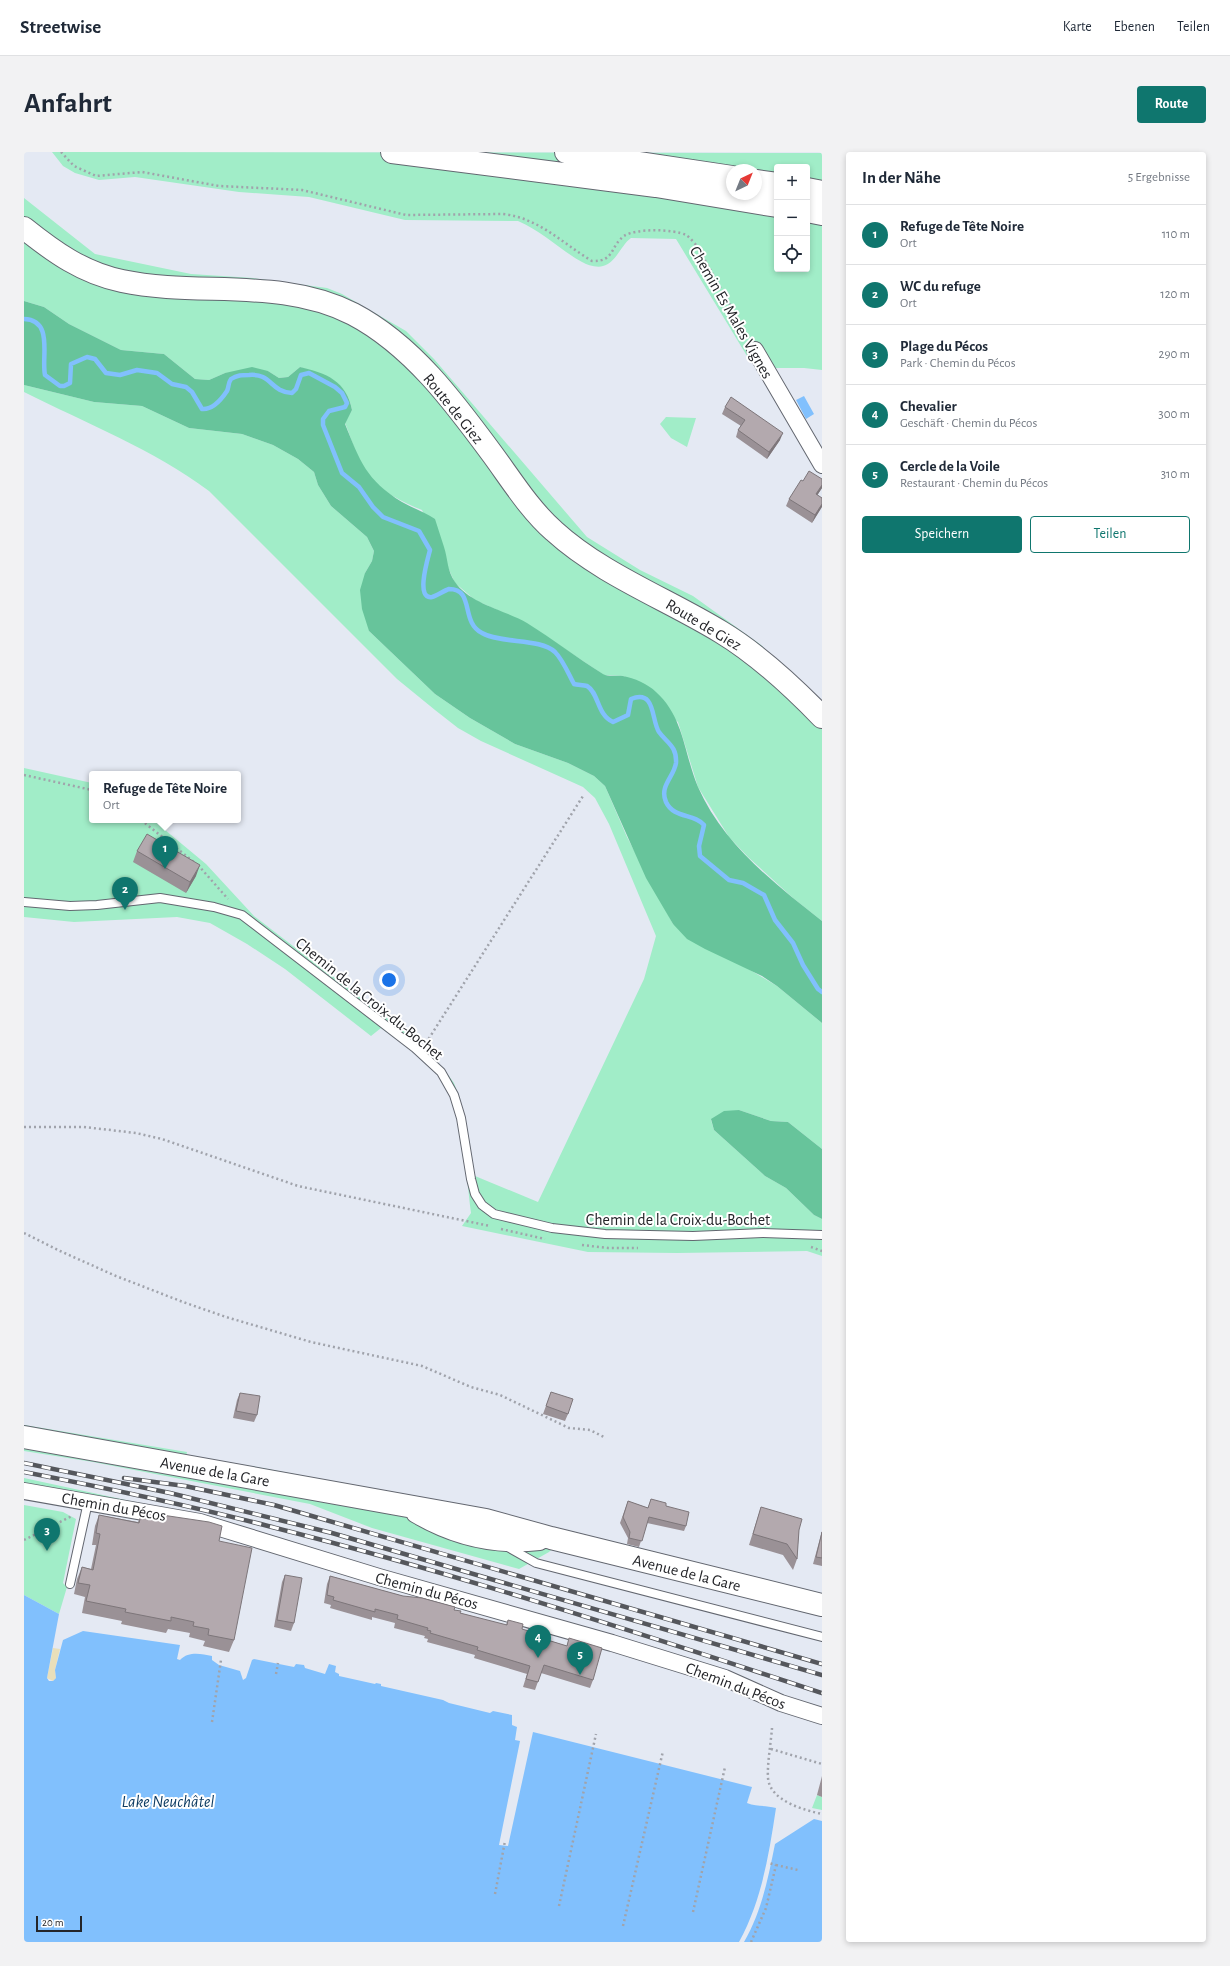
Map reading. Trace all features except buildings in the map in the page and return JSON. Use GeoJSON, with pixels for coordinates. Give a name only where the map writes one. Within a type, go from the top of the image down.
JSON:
{"type":"FeatureCollection","features":[{"type":"Feature","properties":{"kind":"main road"},"geometry":{"type":"LineString","coordinates":[[392,152],[656,186],[774,206]]}},
{"type":"Feature","properties":{"kind":"main road"},"geometry":{"type":"LineString","coordinates":[[566,152],[726,176]]}},
{"type":"Feature","properties":{"kind":"main road"},"geometry":{"type":"LineString","coordinates":[[762,182],[774,184]]}},
{"type":"Feature","properties":{"kind":"main road"},"geometry":{"type":"LineString","coordinates":[[810,190],[822,192]]}},
{"type":"Feature","properties":{"kind":"main road"},"geometry":{"type":"LineString","coordinates":[[810,212],[822,214]]}},
{"type":"Feature","properties":{"kind":"main road","name":"Route de Giez"},"geometry":{"type":"LineString","coordinates":[[24,228],[54,252],[71,262],[91,272],[120,281],[154,286],[228,288],[290,294],[322,301],[351,313],[380,330],[400,346],[447,394],[517,489],[554,532],[586,556],[737,642],[775,673],[822,717]]}},
{"type":"Feature","properties":{"kind":"main road","name":"Avenue de la Gare"},"geometry":{"type":"LineString","coordinates":[[24,1437],[406,1506],[446,1528],[487,1532],[521,1541],[551,1538],[822,1605]]}},
{"type":"Feature","properties":{"kind":"street","name":"Chemin Es Males Vignes"},"geometry":{"type":"LineString","coordinates":[[755,350],[822,465]]}},
{"type":"Feature","properties":{"kind":"street","name":"Chemin du Pécos"},"geometry":{"type":"LineString","coordinates":[[24,1490],[87,1506],[200,1522],[379,1577],[612,1643],[725,1678],[794,1708],[822,1716]]}},
{"type":"Feature","properties":{"kind":"lane","name":"Chemin de la Croix-du-Bochet"},"geometry":{"type":"LineString","coordinates":[[24,902],[70,906],[97,905],[160,898],[214,906],[242,915],[420,1051],[441,1072],[454,1095],[461,1118],[471,1179],[475,1194],[482,1205],[494,1214],[552,1228],[605,1234],[693,1236],[763,1233],[822,1235]]}},
{"type":"Feature","properties":{"kind":"lane"},"geometry":{"type":"LineString","coordinates":[[70,1584],[87,1506]]}},
{"type":"Feature","properties":{"kind":"lane"},"geometry":{"type":"LineString","coordinates":[[487,1532],[536,1563],[822,1637]]}},
{"type":"Feature","properties":{"kind":"path","name":"Chemin Es Males Vignes"},"geometry":{"type":"LineString","coordinates":[[61,152],[74,166],[96,176],[142,172],[219,186],[302,190],[406,215],[503,214],[519,216],[534,223],[592,261],[600,261],[610,256],[622,238],[633,232],[659,231],[687,235],[697,246],[755,350]]}},
{"type":"Feature","properties":{"kind":"path"},"geometry":{"type":"LineString","coordinates":[[24,775],[89,789]]}},
{"type":"Feature","properties":{"kind":"path"},"geometry":{"type":"LineString","coordinates":[[420,1051],[583,796]]}},
{"type":"Feature","properties":{"kind":"path"},"geometry":{"type":"LineString","coordinates":[[145,823],[202,869],[242,915]]}},
{"type":"Feature","properties":{"kind":"path"},"geometry":{"type":"LineString","coordinates":[[24,1127],[84,1127],[136,1133],[162,1140],[298,1186],[467,1220],[551,1240]]}},
{"type":"Feature","properties":{"kind":"path"},"geometry":{"type":"LineString","coordinates":[[24,1233],[60,1252],[183,1302],[226,1317],[311,1342],[422,1366],[470,1387],[500,1395],[569,1428],[590,1430],[606,1438]]}},
{"type":"Feature","properties":{"kind":"path"},"geometry":{"type":"LineString","coordinates":[[580,1244],[608,1248],[645,1248]]}},
{"type":"Feature","properties":{"kind":"path"},"geometry":{"type":"LineString","coordinates":[[806,1246],[822,1251]]}},
{"type":"Feature","properties":{"kind":"path"},"geometry":{"type":"LineString","coordinates":[[24,1540],[87,1506]]}},
{"type":"Feature","properties":{"kind":"path"},"geometry":{"type":"LineString","coordinates":[[212,1722],[221,1670],[221,1660]]}},
{"type":"Feature","properties":{"kind":"path"},"geometry":{"type":"LineString","coordinates":[[276,1674],[278,1663]]}},
{"type":"Feature","properties":{"kind":"path"},"geometry":{"type":"LineString","coordinates":[[772,1728],[768,1778],[771,1788],[784,1801],[798,1808],[822,1814]]}},
{"type":"Feature","properties":{"kind":"path"},"geometry":{"type":"LineString","coordinates":[[558,1906],[596,1734]]}},
{"type":"Feature","properties":{"kind":"path"},"geometry":{"type":"LineString","coordinates":[[771,1750],[822,1764]]}},
{"type":"Feature","properties":{"kind":"path"},"geometry":{"type":"LineString","coordinates":[[623,1926],[663,1751]]}},
{"type":"Feature","properties":{"kind":"path"},"geometry":{"type":"LineString","coordinates":[[693,1912],[725,1767]]}},
{"type":"Feature","properties":{"kind":"path"},"geometry":{"type":"LineString","coordinates":[[495,1894],[505,1841]]}},
{"type":"Feature","properties":{"kind":"path"},"geometry":{"type":"LineString","coordinates":[[770,1863],[798,1870]]}},
{"type":"Feature","properties":{"kind":"path"},"geometry":{"type":"LineString","coordinates":[[751,1942],[766,1908],[776,1865]]}},
{"type":"Feature","properties":{"kind":"green space"},"geometry":{"type":"Polygon","coordinates":[[[52,152],[822,153],[822,370],[804,368],[767,368],[747,356],[676,239],[631,238],[627,241],[615,258],[608,264],[601,267],[582,262],[543,235],[518,221],[405,220],[309,197],[239,192],[135,177],[99,180],[75,173],[63,166],[52,152]]]}},
{"type":"Feature","properties":{"kind":"green space"},"geometry":{"type":"Polygon","coordinates":[[[24,198],[95,254],[191,274],[253,278],[327,288],[342,294],[406,331],[434,359],[587,537],[640,570],[693,596],[761,645],[822,704],[822,921],[793,898],[748,857],[729,837],[698,787],[678,722],[624,676],[604,675],[526,623],[475,600],[455,583],[422,510],[407,504],[379,486],[364,468],[345,423],[352,410],[349,400],[345,392],[334,381],[300,367],[288,377],[279,378],[268,371],[225,373],[209,380],[195,379],[164,354],[121,350],[69,324],[44,307],[24,301],[24,198]]]}},
{"type":"Feature","properties":{"kind":"green space"},"geometry":{"type":"Polygon","coordinates":[[[24,301],[44,307],[69,324],[121,350],[164,354],[195,379],[209,380],[225,373],[252,367],[268,371],[279,378],[288,377],[300,367],[327,376],[340,385],[349,400],[352,410],[345,424],[360,459],[372,477],[390,494],[435,519],[445,551],[450,574],[461,590],[488,606],[527,623],[603,674],[627,677],[645,684],[653,689],[665,702],[678,724],[698,787],[721,827],[752,862],[822,921],[822,1023],[777,986],[762,976],[687,939],[673,924],[646,878],[605,786],[594,776],[568,763],[515,744],[470,718],[435,694],[369,631],[362,609],[360,590],[365,573],[372,561],[374,551],[367,537],[331,506],[318,485],[314,472],[298,459],[273,445],[242,434],[189,428],[142,406],[94,402],[24,385],[24,301]]]}},
{"type":"Feature","properties":{"kind":"green space"},"geometry":{"type":"Polygon","coordinates":[[[24,385],[94,402],[142,406],[189,428],[242,434],[273,445],[298,459],[314,472],[318,485],[331,506],[367,537],[374,551],[372,561],[365,573],[369,631],[435,694],[470,718],[515,744],[568,763],[594,776],[605,786],[627,837],[673,924],[777,986],[822,1023],[822,1149],[788,1122],[771,1121],[739,1110],[711,1120],[714,1130],[765,1176],[786,1188],[814,1215],[822,1219],[822,1256],[807,1251],[677,1253],[588,1252],[462,1226],[471,1213],[462,1139],[458,1119],[452,1101],[445,1085],[436,1072],[424,1060],[381,1028],[371,1036],[285,969],[247,944],[210,923],[177,917],[74,922],[24,917],[24,768],[89,782],[89,823],[157,823],[206,864],[254,916],[414,1039],[443,1068],[454,1083],[460,1099],[475,1176],[538,1202],[644,979],[656,936],[609,824],[595,798],[583,787],[481,741],[458,728],[435,710],[397,679],[209,491],[188,476],[143,450],[24,392],[24,385]]]}},
{"type":"Feature","properties":{"kind":"green space"},"geometry":{"type":"Polygon","coordinates":[[[666,417],[696,418],[687,447],[671,438],[660,424],[666,417]]]}},
{"type":"Feature","properties":{"kind":"green space"},"geometry":{"type":"Polygon","coordinates":[[[739,1110],[771,1121],[788,1122],[822,1149],[822,1219],[814,1215],[786,1188],[765,1176],[714,1130],[711,1119],[724,1111],[739,1110]]]}},
{"type":"Feature","properties":{"kind":"green space"},"geometry":{"type":"Polygon","coordinates":[[[24,1425],[187,1452],[184,1465],[250,1477],[251,1466],[450,1503],[570,1531],[549,1552],[519,1569],[372,1528],[310,1504],[93,1462],[24,1451],[24,1425]]]}},
{"type":"Feature","properties":{"kind":"green space"},"geometry":{"type":"Polygon","coordinates":[[[24,1478],[167,1509],[24,1485],[24,1478]]]}},
{"type":"Feature","properties":{"kind":"green space"},"geometry":{"type":"Polygon","coordinates":[[[24,1505],[63,1512],[76,1519],[63,1583],[67,1587],[59,1614],[24,1595],[24,1505]]]}},
{"type":"Feature","properties":{"kind":"green space"},"geometry":{"type":"Polygon","coordinates":[[[817,1795],[822,1797],[822,1810],[812,1808],[817,1795]]]}},
{"type":"Feature","properties":{"kind":"sand"},"geometry":{"type":"Polygon","coordinates":[[[53,1648],[60,1649],[55,1670],[56,1678],[53,1681],[47,1678],[53,1648]]]}},
{"type":"Feature","properties":{"kind":"water"},"geometry":{"type":"Polygon","coordinates":[[[804,396],[814,414],[806,419],[796,400],[804,396]]]}},
{"type":"Feature","properties":{"kind":"water","name":"Lake Neuchâtel"},"geometry":{"type":"Polygon","coordinates":[[[24,1595],[59,1614],[47,1678],[49,1681],[53,1681],[56,1678],[55,1670],[63,1640],[83,1631],[180,1645],[177,1659],[180,1660],[191,1654],[212,1656],[212,1660],[219,1665],[240,1671],[243,1680],[246,1678],[252,1660],[254,1659],[294,1667],[296,1664],[304,1665],[305,1668],[325,1674],[329,1664],[336,1666],[335,1672],[339,1674],[339,1676],[381,1684],[381,1686],[443,1700],[449,1703],[490,1713],[493,1711],[512,1715],[512,1725],[517,1727],[515,1740],[520,1741],[499,1845],[508,1846],[533,1732],[752,1787],[747,1803],[776,1808],[764,1876],[754,1910],[747,1926],[739,1942],[24,1942],[24,1595]]]}},
{"type":"Feature","properties":{"kind":"water"},"geometry":{"type":"Polygon","coordinates":[[[814,1819],[822,1821],[822,1942],[744,1942],[760,1906],[775,1844],[814,1819]]]}},
{"type":"Feature","properties":{"kind":"waterway"},"geometry":{"type":"LineString","coordinates":[[24,319],[33,321],[43,332],[45,375],[60,386],[70,383],[71,364],[87,357],[95,359],[106,373],[120,375],[137,370],[157,373],[172,384],[186,387],[192,392],[202,409],[210,408],[222,398],[227,391],[231,379],[246,375],[257,375],[279,389],[292,393],[296,389],[301,375],[309,373],[335,387],[342,393],[347,403],[345,407],[329,411],[323,419],[323,425],[342,473],[359,487],[373,507],[383,517],[419,531],[430,550],[425,569],[423,586],[424,592],[427,596],[432,597],[449,589],[457,590],[462,594],[465,600],[471,621],[475,628],[482,633],[500,639],[540,645],[555,652],[563,663],[574,684],[587,686],[591,689],[604,714],[613,722],[628,715],[631,699],[639,697],[645,698],[649,702],[659,732],[671,745],[676,757],[675,768],[664,791],[666,802],[674,811],[700,821],[704,825],[699,846],[700,856],[729,880],[743,883],[764,895],[775,920],[793,943],[803,965],[818,989],[822,992]]}},
{"type":"Feature","properties":{"kind":"railway"},"geometry":{"type":"LineString","coordinates":[[24,1463],[170,1493],[332,1533],[822,1675]]}},
{"type":"Feature","properties":{"kind":"railway"},"geometry":{"type":"LineString","coordinates":[[24,1472],[207,1511],[408,1563],[616,1626],[822,1693]]}},
{"type":"Feature","properties":{"kind":"railway"},"geometry":{"type":"LineString","coordinates":[[124,1478],[185,1486],[274,1505],[822,1664]]}},
{"type":"Feature","properties":{"kind":"place","name":"Refuge de Tête Noire"},"geometry":{"type":"Point","coordinates":[165,869]}},
{"type":"Feature","properties":{"kind":"place","name":"WC du refuge"},"geometry":{"type":"Point","coordinates":[125,910]}},
{"type":"Feature","properties":{"kind":"place","name":"Plage du Pécos"},"geometry":{"type":"Point","coordinates":[47,1551]}},
{"type":"Feature","properties":{"kind":"place","name":"Chevalier"},"geometry":{"type":"Point","coordinates":[538,1658]}},
{"type":"Feature","properties":{"kind":"place","name":"Cercle de la Voile"},"geometry":{"type":"Point","coordinates":[580,1675]}}]}
